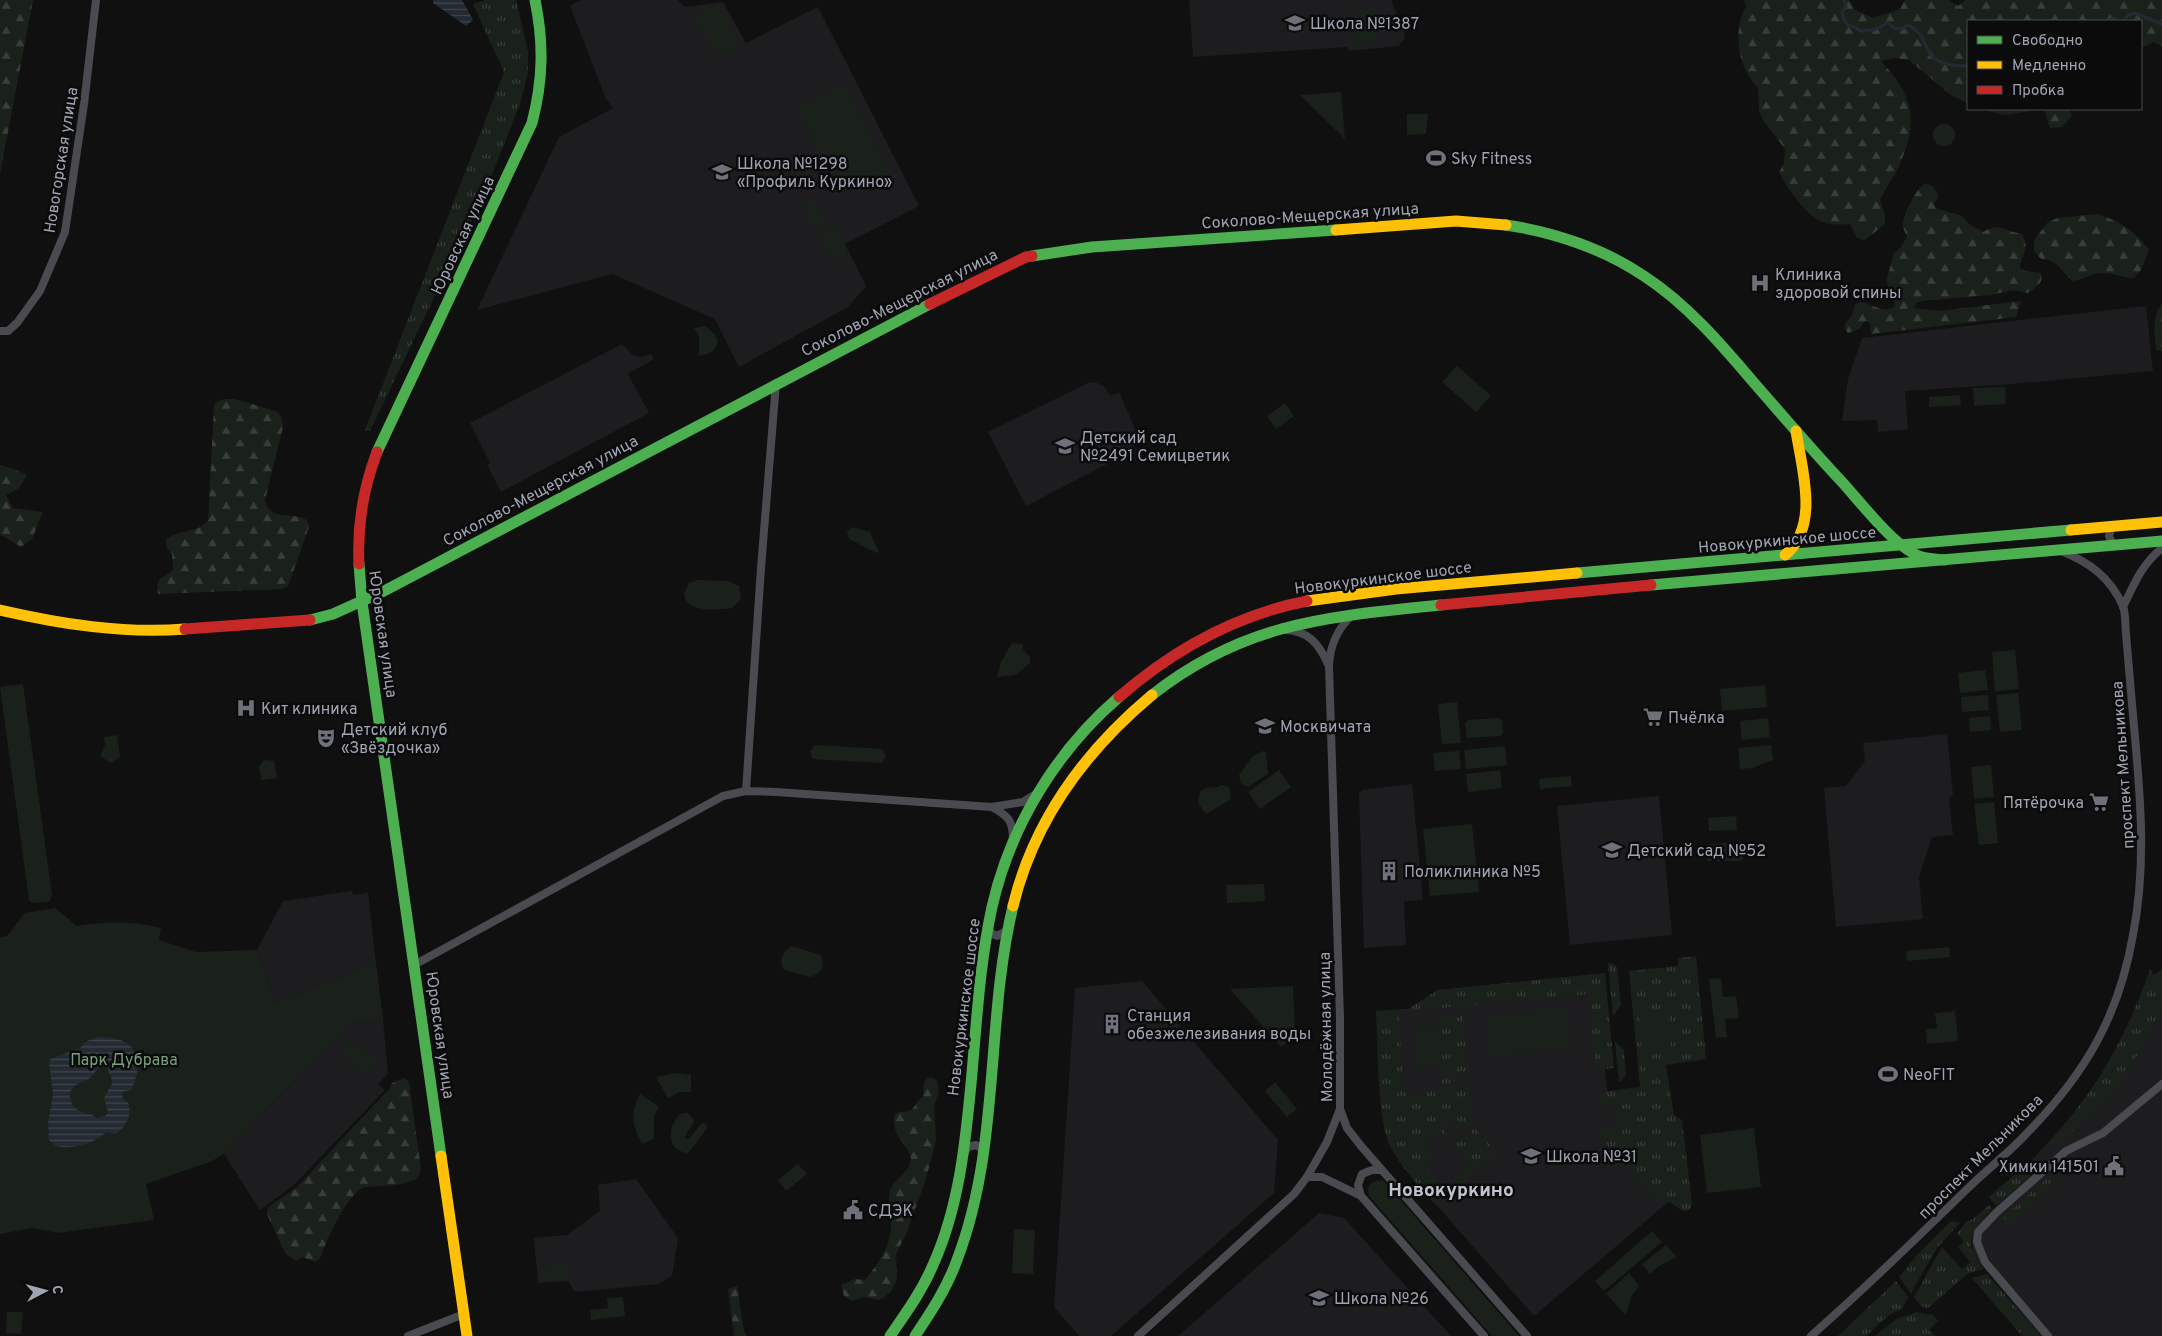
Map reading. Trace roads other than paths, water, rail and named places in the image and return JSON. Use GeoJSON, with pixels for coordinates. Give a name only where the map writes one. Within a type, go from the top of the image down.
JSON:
{"type":"FeatureCollection","features":[{"type":"Feature","properties":{"kind":"street","name":"Новогорская улица"},"geometry":{"type":"LineString","coordinates":[[0,331],[8,332],[17,323],[40,291],[65,232],[84,104],[96,0]]}},
{"type":"Feature","properties":{"kind":"street","name":"Юровская улица"},"geometry":{"type":"LineString","coordinates":[[467,1336],[362,602],[357,560],[357,536],[362,503],[376,456],[532,124],[538,107],[543,70],[540,23],[534,0]]}},
{"type":"Feature","properties":{"kind":"street","name":"Соколово-Мещерская улица"},"geometry":{"type":"LineString","coordinates":[[0,610],[69,623],[147,631],[305,621],[334,614],[362,602],[962,286],[1015,262],[1041,254],[1092,247],[1456,221],[1485,222],[1530,228],[1553,234],[1601,253],[1648,279],[1678,303],[1712,337],[1901,546],[1922,557],[1945,560]]}},
{"type":"Feature","properties":{"kind":"street"},"geometry":{"type":"LineString","coordinates":[[746,790],[776,383]]}},
{"type":"Feature","properties":{"kind":"street"},"geometry":{"type":"LineString","coordinates":[[1785,555],[1800,538],[1803,525],[1803,488],[1796,431]]}},
{"type":"Feature","properties":{"kind":"street","name":"Новокуркинское шоссе"},"geometry":{"type":"LineString","coordinates":[[890,1336],[908,1312],[936,1258],[956,1200],[963,1156],[982,958],[1002,868],[1038,793],[1069,748],[1119,696],[1146,674],[1198,640],[1268,611],[1295,604],[1396,589],[2162,522]]}},
{"type":"Feature","properties":{"kind":"street"},"geometry":{"type":"LineString","coordinates":[[2118,526],[2111,529],[2109,536],[2112,543],[2120,545]]}},
{"type":"Feature","properties":{"kind":"street","name":"Новокуркинское шоссе"},"geometry":{"type":"LineString","coordinates":[[916,1336],[936,1306],[963,1244],[975,1210],[984,1158],[1008,930],[1022,876],[1040,831],[1064,789],[1095,748],[1146,699],[1186,671],[1210,656],[1275,630],[1316,620],[1353,614],[1616,588],[2162,541]]}},
{"type":"Feature","properties":{"kind":"street"},"geometry":{"type":"LineString","coordinates":[[1890,565],[1900,558],[1901,546]]}},
{"type":"Feature","properties":{"kind":"street"},"geometry":{"type":"LineString","coordinates":[[2123,607],[2146,563],[2162,548]]}},
{"type":"Feature","properties":{"kind":"street","name":"проспект Мельникова"},"geometry":{"type":"LineString","coordinates":[[1811,1336],[1888,1266],[1974,1182],[2029,1132],[2080,1072],[2104,1029],[2125,971],[2133,937],[2141,862],[2141,794],[2123,607],[2097,569],[2083,560],[2061,551]]}},
{"type":"Feature","properties":{"kind":"street","name":"Молодёжная улица"},"geometry":{"type":"LineString","coordinates":[[1138,1336],[1282,1206],[1307,1177],[1328,1142],[1340,1109],[1340,1018],[1329,666],[1330,653],[1337,633],[1340,627],[1353,614]]}},
{"type":"Feature","properties":{"kind":"street","name":"Молодёжная улица"},"geometry":{"type":"LineString","coordinates":[[1275,630],[1291,630],[1312,638],[1323,653],[1329,666]]}},
{"type":"Feature","properties":{"kind":"street"},"geometry":{"type":"LineString","coordinates":[[414,966],[723,796],[746,790],[992,807],[1023,802],[1038,793]]}},
{"type":"Feature","properties":{"kind":"street"},"geometry":{"type":"LineString","coordinates":[[992,807],[1006,815],[1011,824],[1014,842]]}},
{"type":"Feature","properties":{"kind":"street"},"geometry":{"type":"LineString","coordinates":[[988,925],[990,933],[997,936],[1008,930]]}},
{"type":"Feature","properties":{"kind":"street"},"geometry":{"type":"LineString","coordinates":[[2048,1336],[1985,1262],[1977,1242],[1978,1232],[1997,1212],[2066,1151],[2104,1133],[2162,1084]]}},
{"type":"Feature","properties":{"kind":"street"},"geometry":{"type":"LineString","coordinates":[[1340,1109],[1348,1128],[1382,1170],[1527,1336]]}},
{"type":"Feature","properties":{"kind":"street"},"geometry":{"type":"LineString","coordinates":[[963,1156],[968,1148],[976,1146],[982,1149],[984,1158]]}},
{"type":"Feature","properties":{"kind":"street"},"geometry":{"type":"LineString","coordinates":[[1361,1196],[1358,1184],[1362,1174],[1372,1170],[1382,1170]]}},
{"type":"Feature","properties":{"kind":"street"},"geometry":{"type":"LineString","coordinates":[[1307,1177],[1322,1177],[1361,1196],[1484,1336]]}},
{"type":"Feature","properties":{"kind":"street"},"geometry":{"type":"LineString","coordinates":[[408,1336],[464,1314]]}},
{"type":"Feature","properties":{"kind":"waterway"},"geometry":{"type":"LineString","coordinates":[[1844,0],[1846,6],[1842,13],[1849,26],[1855,27],[1860,31],[1867,31],[1881,27],[1887,22],[1894,28],[1902,29],[1907,25],[1916,30],[1932,57],[1939,62],[1967,66]]}},
{"type":"Feature","properties":{"kind":"waterway"},"geometry":{"type":"LineString","coordinates":[[2125,20],[2128,15],[2135,13],[2162,24]]}},
{"type":"Feature","properties":{"kind":"waterway"},"geometry":{"type":"LineString","coordinates":[[2109,20],[2114,18],[2115,20]]}},
{"type":"Feature","properties":{"kind":"place","name":"Школа №1387"},"geometry":{"type":"Point","coordinates":[1295,23]}},
{"type":"Feature","properties":{"kind":"place","name":"Sky Fitness"},"geometry":{"type":"Point","coordinates":[1436,158]}},
{"type":"Feature","properties":{"kind":"place","name":"Школа №1298 «Профиль Куркино»"},"geometry":{"type":"Point","coordinates":[722,172]}},
{"type":"Feature","properties":{"kind":"place","name":"Клиника здоровой спины"},"geometry":{"type":"Point","coordinates":[1760,283]}},
{"type":"Feature","properties":{"kind":"place","name":"Детский сад №2491 Семицветик"},"geometry":{"type":"Point","coordinates":[1065,446]}},
{"type":"Feature","properties":{"kind":"place","name":"Кит клиника"},"geometry":{"type":"Point","coordinates":[246,708]}},
{"type":"Feature","properties":{"kind":"place","name":"Пчёлка"},"geometry":{"type":"Point","coordinates":[1653,717]}},
{"type":"Feature","properties":{"kind":"place","name":"Москвичата"},"geometry":{"type":"Point","coordinates":[1265,726]}},
{"type":"Feature","properties":{"kind":"place","name":"Детский клуб «Звёздочка»"},"geometry":{"type":"Point","coordinates":[326,738]}},
{"type":"Feature","properties":{"kind":"place","name":"Пятёрочка"},"geometry":{"type":"Point","coordinates":[2099,802]}},
{"type":"Feature","properties":{"kind":"place","name":"Детский сад №52"},"geometry":{"type":"Point","coordinates":[1612,850]}},
{"type":"Feature","properties":{"kind":"place","name":"Поликлиника №5"},"geometry":{"type":"Point","coordinates":[1389,871]}},
{"type":"Feature","properties":{"kind":"place","name":"Станция обезжелезивания воды"},"geometry":{"type":"Point","coordinates":[1112,1024]}},
{"type":"Feature","properties":{"kind":"place","name":"NeoFIT"},"geometry":{"type":"Point","coordinates":[1888,1074]}},
{"type":"Feature","properties":{"kind":"place","name":"Школа №31"},"geometry":{"type":"Point","coordinates":[1531,1156]}},
{"type":"Feature","properties":{"kind":"place","name":"Химки 141501"},"geometry":{"type":"Point","coordinates":[2114,1166]}},
{"type":"Feature","properties":{"kind":"place","name":"СДЭК"},"geometry":{"type":"Point","coordinates":[853,1210]}},
{"type":"Feature","properties":{"kind":"place","name":"Школа №26"},"geometry":{"type":"Point","coordinates":[1319,1298]}},
{"type":"Feature","properties":{"kind":"district","name":"Новокуркино"},"geometry":{"type":"Point","coordinates":[1451,1189]}},
{"type":"Feature","properties":{"kind":"park label","name":"Парк Дубрава"},"geometry":{"type":"Point","coordinates":[124,1059]}}]}
